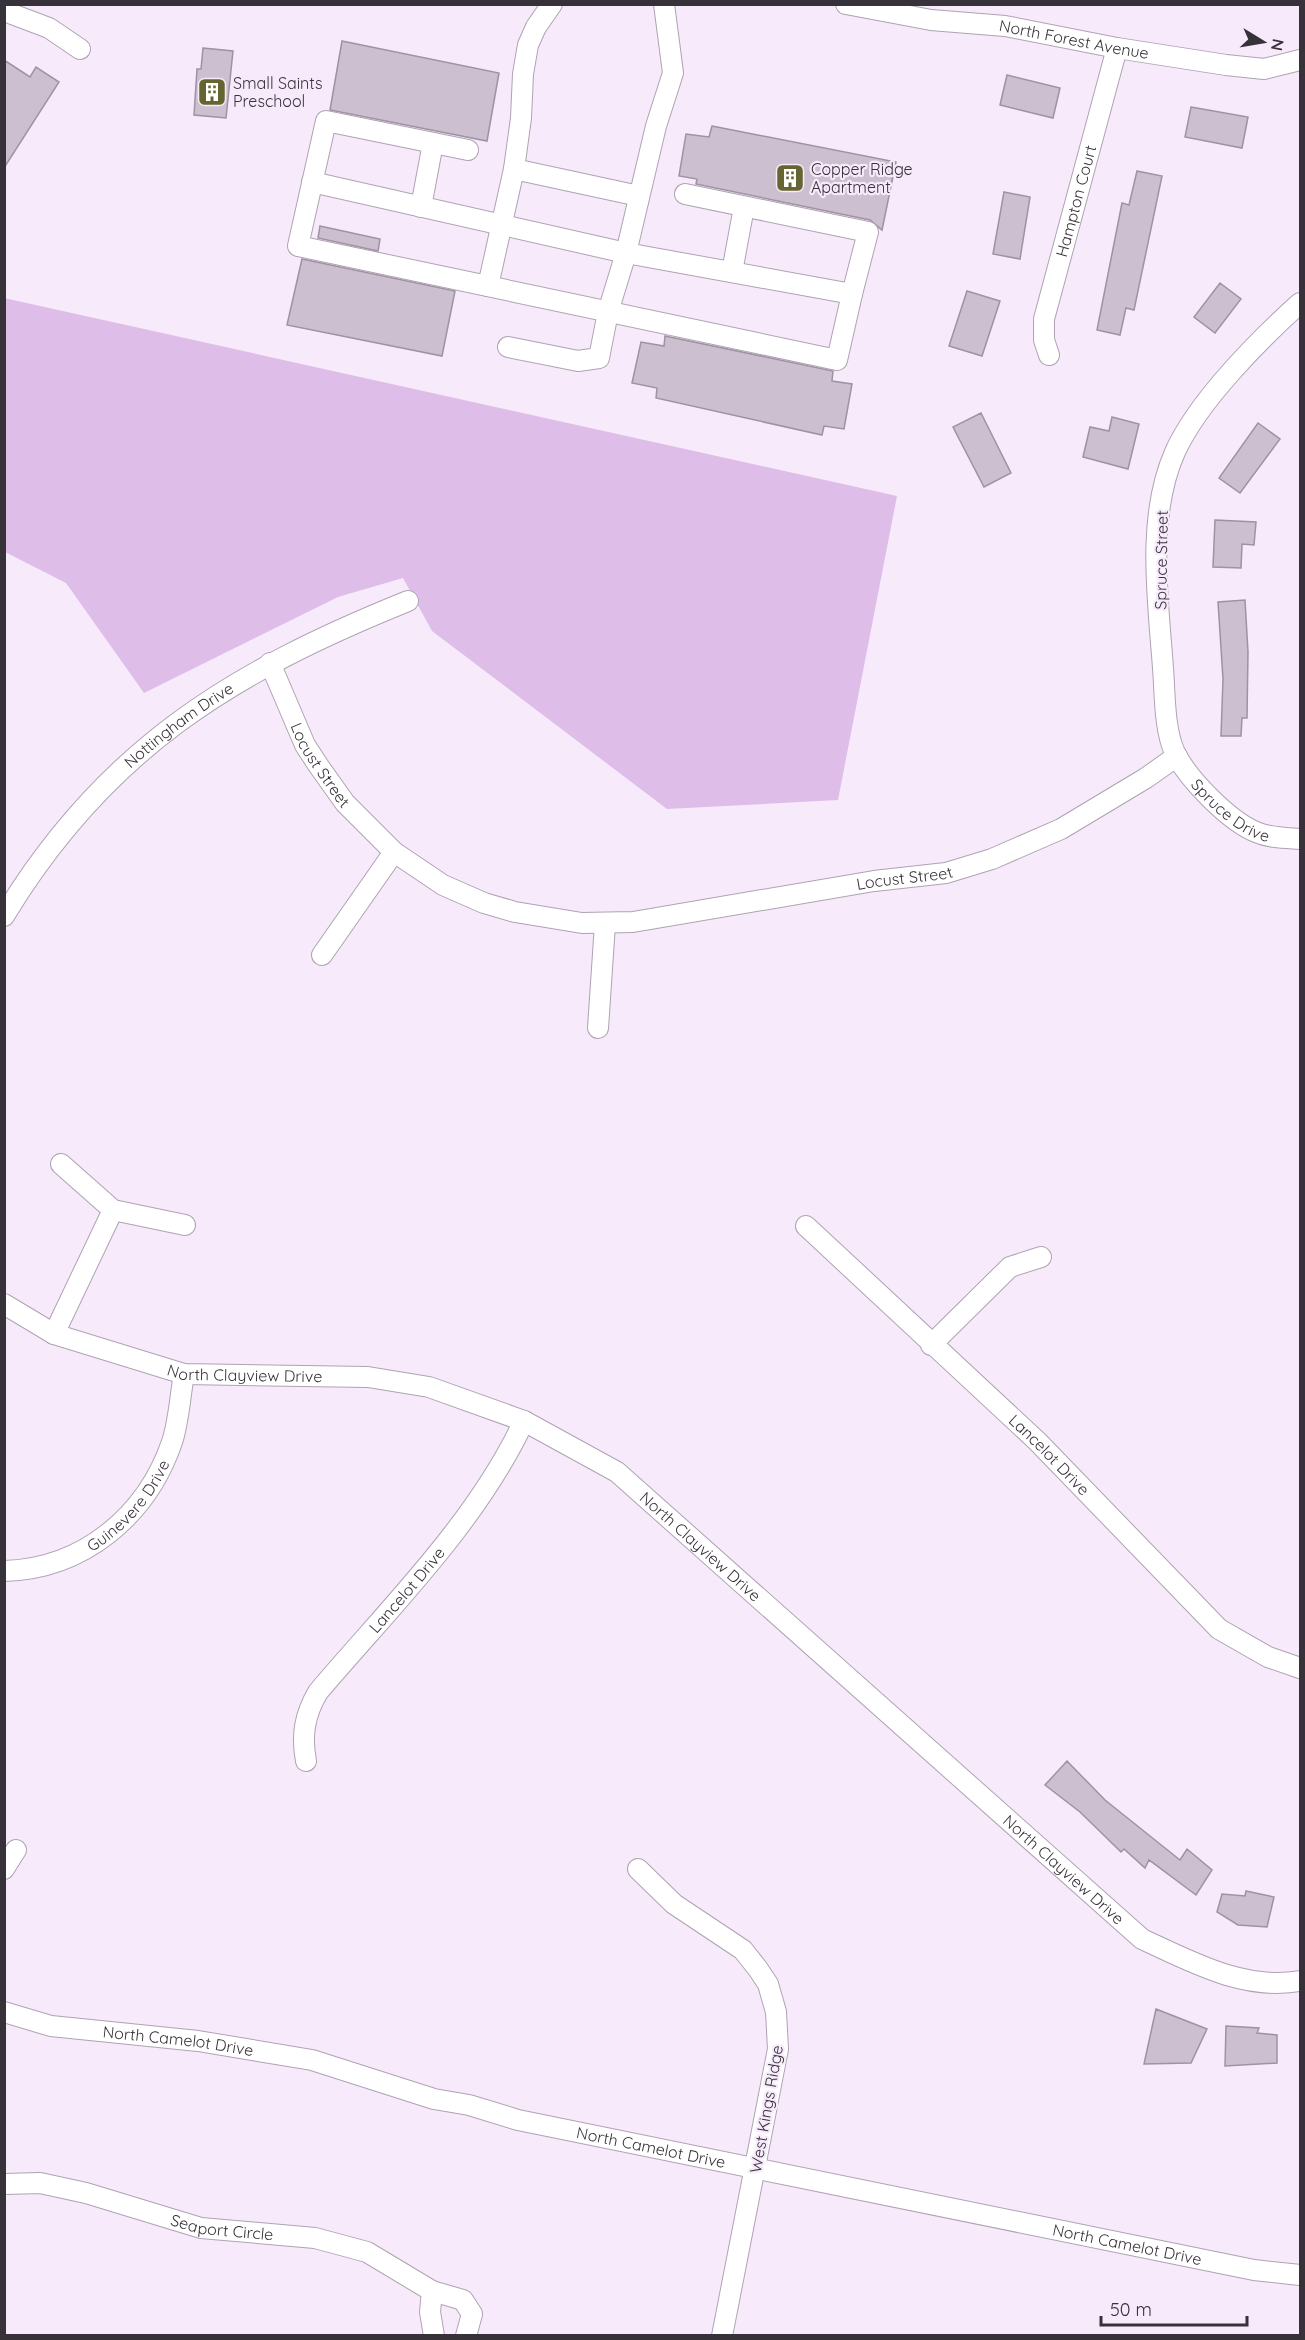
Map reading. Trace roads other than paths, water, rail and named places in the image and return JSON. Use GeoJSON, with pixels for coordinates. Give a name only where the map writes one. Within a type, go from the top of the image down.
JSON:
{"type":"FeatureCollection","features":[{"type":"Feature","properties":{"kind":"street"},"geometry":{"type":"LineString","coordinates":[[488,286],[514,169],[528,45],[536,27],[552,4]]}},
{"type":"Feature","properties":{"kind":"street"},"geometry":{"type":"LineString","coordinates":[[508,347],[578,361],[599,358],[608,312],[626,253],[656,126],[673,73],[664,4]]}},
{"type":"Feature","properties":{"kind":"street","name":"North Forest Avenue"},"geometry":{"type":"LineString","coordinates":[[846,4],[932,12],[1117,48],[1264,69],[1300,60]]}},
{"type":"Feature","properties":{"kind":"street"},"geometry":{"type":"LineString","coordinates":[[4,11],[49,28],[80,49]]}},
{"type":"Feature","properties":{"kind":"street","name":"Hampton Court"},"geometry":{"type":"LineString","coordinates":[[1049,355],[1044,340],[1044,319],[1117,48]]}},
{"type":"Feature","properties":{"kind":"street"},"geometry":{"type":"LineString","coordinates":[[468,150],[326,122],[298,246],[837,360],[867,232],[685,194]]}},
{"type":"Feature","properties":{"kind":"street"},"geometry":{"type":"LineString","coordinates":[[421,207],[433,143]]}},
{"type":"Feature","properties":{"kind":"street"},"geometry":{"type":"LineString","coordinates":[[514,169],[639,196]]}},
{"type":"Feature","properties":{"kind":"street"},"geometry":{"type":"LineString","coordinates":[[312,182],[626,253],[852,294]]}},
{"type":"Feature","properties":{"kind":"street"},"geometry":{"type":"LineString","coordinates":[[732,272],[744,207]]}},
{"type":"Feature","properties":{"kind":"street","name":"Spruce Street"},"geometry":{"type":"LineString","coordinates":[[1177,756],[1172,745],[1165,695],[1159,608],[1158,530],[1164,482],[1187,429],[1259,340],[1300,303]]}},
{"type":"Feature","properties":{"kind":"street","name":"Nottingham Drive"},"geometry":{"type":"LineString","coordinates":[[4,916],[28,876],[61,832],[122,766],[192,710],[270,663],[339,628],[408,601]]}},
{"type":"Feature","properties":{"kind":"street","name":"Locust Street"},"geometry":{"type":"LineString","coordinates":[[270,663],[305,745],[318,765],[345,802],[394,852],[443,885],[484,903],[515,912],[582,923],[633,922],[874,881],[946,873],[992,859],[1060,829],[1137,784],[1177,756]]}},
{"type":"Feature","properties":{"kind":"street","name":"Spruce Drive"},"geometry":{"type":"LineString","coordinates":[[1177,756],[1214,801],[1232,818],[1256,832],[1300,839]]}},
{"type":"Feature","properties":{"kind":"street"},"geometry":{"type":"LineString","coordinates":[[322,955],[394,852]]}},
{"type":"Feature","properties":{"kind":"street"},"geometry":{"type":"LineString","coordinates":[[598,1028],[605,924]]}},
{"type":"Feature","properties":{"kind":"street"},"geometry":{"type":"LineString","coordinates":[[60,1164],[113,1210],[184,1225]]}},
{"type":"Feature","properties":{"kind":"street"},"geometry":{"type":"LineString","coordinates":[[54,1334],[113,1210]]}},
{"type":"Feature","properties":{"kind":"street","name":"Lancelot Drive"},"geometry":{"type":"LineString","coordinates":[[806,1226],[931,1345],[1037,1441],[1219,1629],[1268,1657],[1300,1668]]}},
{"type":"Feature","properties":{"kind":"street"},"geometry":{"type":"LineString","coordinates":[[931,1345],[1010,1267],[1041,1257]]}},
{"type":"Feature","properties":{"kind":"street","name":"North Clayview Drive"},"geometry":{"type":"LineString","coordinates":[[4,1304],[54,1334],[183,1374],[377,1378],[429,1387],[524,1421],[617,1472],[1142,1939],[1221,1975],[1282,1984],[1300,1981]]}},
{"type":"Feature","properties":{"kind":"street","name":"Guinevere Drive"},"geometry":{"type":"LineString","coordinates":[[4,1571],[49,1565],[72,1556],[99,1542],[142,1501],[158,1475],[172,1440],[183,1374]]}},
{"type":"Feature","properties":{"kind":"street","name":"Lancelot Drive"},"geometry":{"type":"LineString","coordinates":[[306,1761],[303,1732],[311,1704],[318,1692],[471,1512],[511,1448],[524,1421]]}},
{"type":"Feature","properties":{"kind":"street"},"geometry":{"type":"LineString","coordinates":[[4,1869],[16,1850]]}},
{"type":"Feature","properties":{"kind":"street","name":"West Kings Ridge"},"geometry":{"type":"LineString","coordinates":[[638,1869],[674,1904],[743,1950],[768,1984],[776,2012],[778,2043],[756,2169],[722,2336]]}},
{"type":"Feature","properties":{"kind":"street","name":"North Camelot Drive"},"geometry":{"type":"LineString","coordinates":[[4,2012],[51,2026],[198,2041],[312,2061],[434,2099],[469,2105],[518,2120],[1254,2270],[1300,2275]]}},
{"type":"Feature","properties":{"kind":"street","name":"Seaport Circle"},"geometry":{"type":"LineString","coordinates":[[4,2184],[40,2183],[86,2193],[201,2228],[315,2238],[366,2252],[432,2291],[463,2300],[472,2314],[470,2330],[466,2336]]}},
{"type":"Feature","properties":{"kind":"street"},"geometry":{"type":"LineString","coordinates":[[432,2291],[430,2312],[434,2336]]}},
{"type":"Feature","properties":{"kind":"place","name":"Small Saints Preschool"},"geometry":{"type":"Point","coordinates":[212,92]}},
{"type":"Feature","properties":{"kind":"place","name":"Copper Ridge Apartment"},"geometry":{"type":"Point","coordinates":[790,178]}}]}
